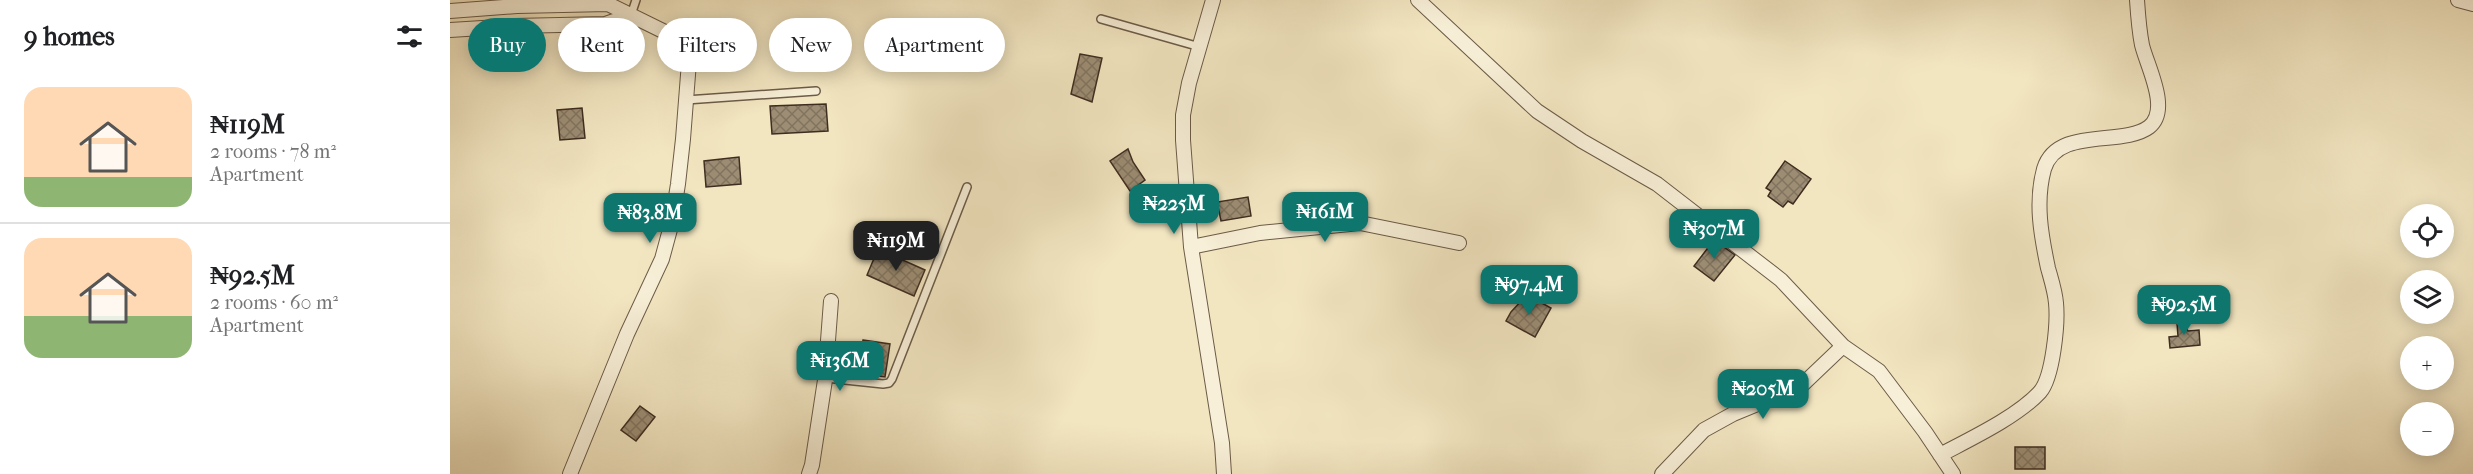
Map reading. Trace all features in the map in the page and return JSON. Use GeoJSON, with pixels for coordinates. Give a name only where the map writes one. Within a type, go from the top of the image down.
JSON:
{"type":"FeatureCollection","features":[{"type":"Feature","properties":{"kind":"street"},"geometry":{"type":"LineString","coordinates":[[1213,0],[1182,115],[1191,247],[1222,443],[1224,474]]}},
{"type":"Feature","properties":{"kind":"street"},"geometry":{"type":"LineString","coordinates":[[1418,0],[1537,111],[1582,141],[1657,184],[1781,280],[1843,346],[1879,371],[1953,474]]}},
{"type":"Feature","properties":{"kind":"street"},"geometry":{"type":"LineString","coordinates":[[1940,455],[2022,408],[2041,390],[2051,357],[2056,303],[2040,230],[2040,189],[2045,166],[2054,153],[2068,144],[2098,137],[2135,133],[2150,126],[2156,115],[2157,95],[2143,46],[2137,0]]}},
{"type":"Feature","properties":{"kind":"street"},"geometry":{"type":"LineString","coordinates":[[2458,0],[2473,4]]}},
{"type":"Feature","properties":{"kind":"street"},"geometry":{"type":"LineString","coordinates":[[450,11],[517,6],[608,4],[665,32],[684,46],[688,62],[686,100],[672,222],[662,259],[627,334],[570,474]]}},
{"type":"Feature","properties":{"kind":"street"},"geometry":{"type":"LineString","coordinates":[[450,30],[605,24],[631,15]]}},
{"type":"Feature","properties":{"kind":"street"},"geometry":{"type":"LineString","coordinates":[[1191,247],[1260,233],[1359,224],[1459,243]]}},
{"type":"Feature","properties":{"kind":"street"},"geometry":{"type":"LineString","coordinates":[[809,474],[826,378],[831,301]]}},
{"type":"Feature","properties":{"kind":"street"},"geometry":{"type":"LineString","coordinates":[[1662,474],[1704,430],[1733,414],[1801,386],[1843,346]]}},
{"type":"Feature","properties":{"kind":"lane"},"geometry":{"type":"LineString","coordinates":[[631,15],[636,0]]}},
{"type":"Feature","properties":{"kind":"lane"},"geometry":{"type":"LineString","coordinates":[[1101,19],[1200,47]]}},
{"type":"Feature","properties":{"kind":"lane"},"geometry":{"type":"LineString","coordinates":[[686,100],[816,91]]}},
{"type":"Feature","properties":{"kind":"lane"},"geometry":{"type":"LineString","coordinates":[[826,378],[883,384],[892,379],[967,188]]}},
{"type":"Feature","properties":{"kind":"building"},"geometry":{"type":"Polygon","coordinates":[[[1080,54],[1102,58],[1092,102],[1071,94],[1080,54]]]}},
{"type":"Feature","properties":{"kind":"building"},"geometry":{"type":"Polygon","coordinates":[[[826,104],[828,131],[772,134],[770,106],[826,104]]]}},
{"type":"Feature","properties":{"kind":"building"},"geometry":{"type":"Polygon","coordinates":[[[582,108],[585,138],[560,140],[557,110],[582,108]]]}},
{"type":"Feature","properties":{"kind":"building"},"geometry":{"type":"Polygon","coordinates":[[[1128,149],[1133,162],[1145,180],[1130,191],[1110,161],[1128,149]]]}},
{"type":"Feature","properties":{"kind":"building"},"geometry":{"type":"Polygon","coordinates":[[[739,157],[741,184],[706,187],[704,161],[739,157]]]}},
{"type":"Feature","properties":{"kind":"building"},"geometry":{"type":"Polygon","coordinates":[[[1785,161],[1811,179],[1793,204],[1788,201],[1783,207],[1768,196],[1771,191],[1766,188],[1785,161]]]}},
{"type":"Feature","properties":{"kind":"building"},"geometry":{"type":"Polygon","coordinates":[[[1248,197],[1251,216],[1221,221],[1217,202],[1248,197]]]}},
{"type":"Feature","properties":{"kind":"building"},"geometry":{"type":"Polygon","coordinates":[[[1714,240],[1735,255],[1714,281],[1694,266],[1714,240]]]}},
{"type":"Feature","properties":{"kind":"building"},"geometry":{"type":"Polygon","coordinates":[[[878,249],[925,270],[914,296],[867,275],[878,249]]]}},
{"type":"Feature","properties":{"kind":"building"},"geometry":{"type":"Polygon","coordinates":[[[1523,299],[1540,302],[1551,308],[1535,337],[1506,321],[1523,299]]]}},
{"type":"Feature","properties":{"kind":"building"},"geometry":{"type":"Polygon","coordinates":[[[2176,310],[2188,331],[2199,330],[2200,345],[2170,348],[2169,337],[2178,336],[2176,310]]]}},
{"type":"Feature","properties":{"kind":"building"},"geometry":{"type":"Polygon","coordinates":[[[863,340],[890,344],[885,377],[858,373],[860,361],[853,360],[854,348],[862,349],[863,340]]]}},
{"type":"Feature","properties":{"kind":"building"},"geometry":{"type":"Polygon","coordinates":[[[640,406],[655,417],[636,441],[621,430],[640,406]]]}},
{"type":"Feature","properties":{"kind":"building"},"geometry":{"type":"Polygon","coordinates":[[[2015,447],[2045,447],[2045,469],[2015,469],[2015,447]]]}}]}
